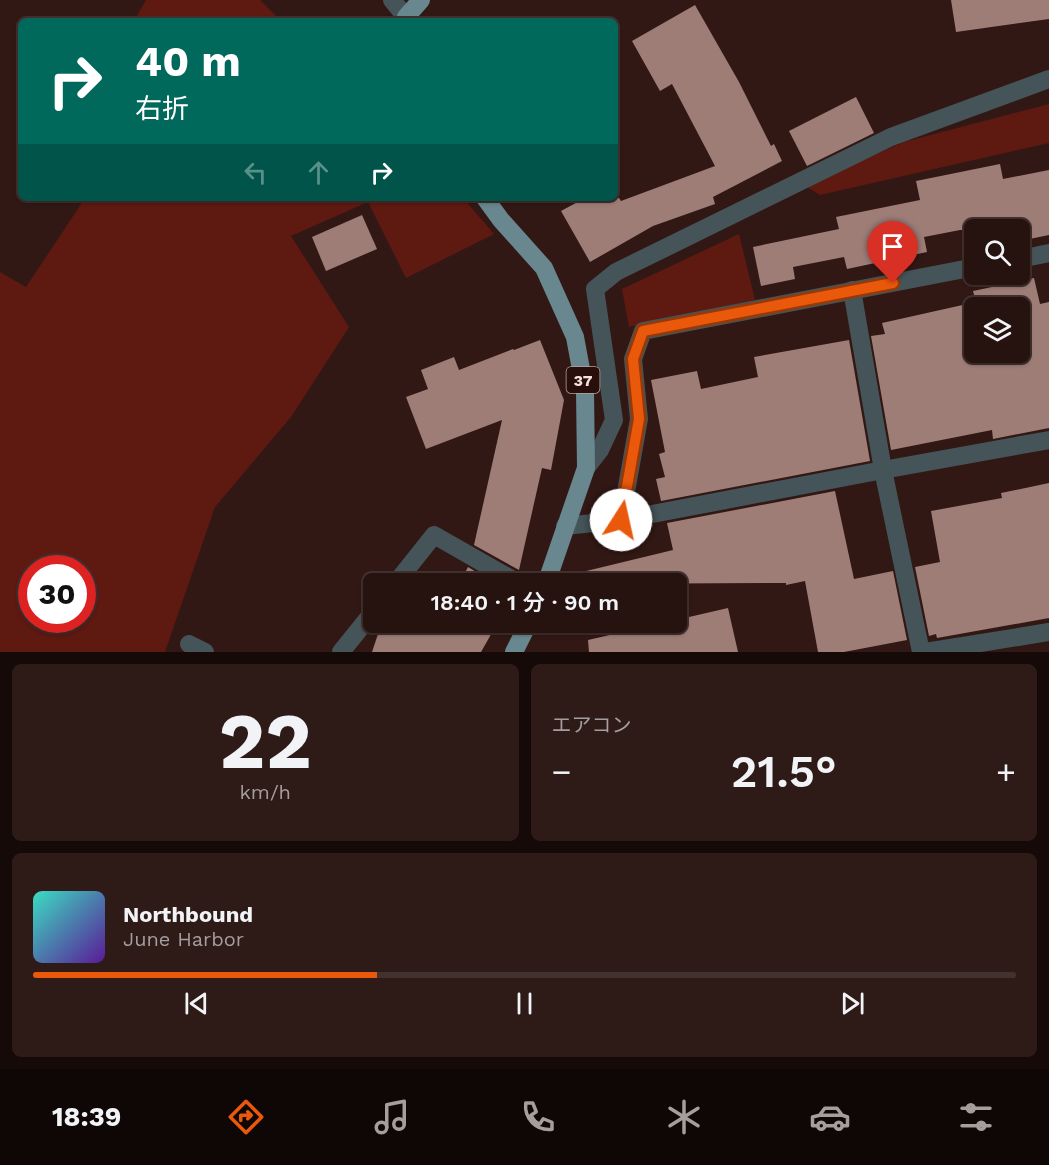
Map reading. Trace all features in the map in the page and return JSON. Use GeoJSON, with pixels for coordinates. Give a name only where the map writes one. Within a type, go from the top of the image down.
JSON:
{"type":"FeatureCollection","features":[{"type":"Feature","properties":{"kind":"main road"},"geometry":{"type":"LineString","coordinates":[[407,18],[421,0]]}},
{"type":"Feature","properties":{"kind":"main road","name":"37"},"geometry":{"type":"LineString","coordinates":[[486,201],[544,268],[574,337],[585,391],[586,468],[550,573]]}},
{"type":"Feature","properties":{"kind":"main road"},"geometry":{"type":"LineString","coordinates":[[514,652],[524,633]]}},
{"type":"Feature","properties":{"kind":"street"},"geometry":{"type":"LineString","coordinates":[[392,0],[405,18]]}},
{"type":"Feature","properties":{"kind":"street"},"geometry":{"type":"LineString","coordinates":[[586,468],[600,450],[614,420],[595,289],[616,272],[891,137],[1049,79]]}},
{"type":"Feature","properties":{"kind":"street"},"geometry":{"type":"LineString","coordinates":[[1030,257],[1049,253]]}},
{"type":"Feature","properties":{"kind":"street"},"geometry":{"type":"LineString","coordinates":[[621,520],[639,419],[633,359],[643,331],[964,269]]}},
{"type":"Feature","properties":{"kind":"street"},"geometry":{"type":"LineString","coordinates":[[852,290],[883,470],[923,652],[1049,632]]}},
{"type":"Feature","properties":{"kind":"street"},"geometry":{"type":"LineString","coordinates":[[565,526],[621,520],[1049,440]]}},
{"type":"Feature","properties":{"kind":"street"},"geometry":{"type":"LineString","coordinates":[[404,573],[434,535],[501,573]]}},
{"type":"Feature","properties":{"kind":"street"},"geometry":{"type":"LineString","coordinates":[[341,652],[363,625]]}},
{"type":"Feature","properties":{"kind":"shaded area"},"geometry":{"type":"Polygon","coordinates":[[[146,0],[260,0],[278,18],[136,18],[146,0]]]}},
{"type":"Feature","properties":{"kind":"shaded area"},"geometry":{"type":"Polygon","coordinates":[[[1049,104],[1049,143],[820,195],[804,185],[904,142],[1049,104]]]}},
{"type":"Feature","properties":{"kind":"shaded area"},"geometry":{"type":"Polygon","coordinates":[[[83,201],[466,201],[494,234],[406,278],[368,202],[291,236],[349,327],[291,417],[215,507],[165,652],[0,652],[0,272],[26,287],[83,201]]]}},
{"type":"Feature","properties":{"kind":"shaded area"},"geometry":{"type":"Polygon","coordinates":[[[739,234],[755,300],[629,327],[622,289],[739,234]]]}},
{"type":"Feature","properties":{"kind":"building"},"geometry":{"type":"Polygon","coordinates":[[[951,0],[1049,0],[1049,19],[956,32],[951,0]]]}},
{"type":"Feature","properties":{"kind":"building"},"geometry":{"type":"Polygon","coordinates":[[[695,5],[739,82],[771,146],[774,144],[782,161],[713,197],[715,204],[653,226],[590,262],[561,211],[579,201],[618,201],[619,198],[621,201],[715,166],[672,84],[660,91],[632,41],[695,5]]]}},
{"type":"Feature","properties":{"kind":"building"},"geometry":{"type":"Polygon","coordinates":[[[856,97],[874,133],[807,166],[789,131],[856,97]]]}},
{"type":"Feature","properties":{"kind":"building"},"geometry":{"type":"Polygon","coordinates":[[[1000,164],[1003,179],[1049,170],[1049,235],[1030,239],[1030,219],[964,219],[964,230],[924,237],[927,252],[847,269],[844,257],[793,267],[795,279],[761,286],[753,247],[839,229],[836,217],[920,200],[916,181],[1000,164]]]}},
{"type":"Feature","properties":{"kind":"building"},"geometry":{"type":"Polygon","coordinates":[[[362,215],[377,249],[326,271],[312,237],[362,215]]]}},
{"type":"Feature","properties":{"kind":"building"},"geometry":{"type":"Polygon","coordinates":[[[1034,278],[1040,304],[1049,302],[1049,428],[993,439],[992,430],[891,450],[871,336],[885,334],[882,323],[964,305],[964,363],[1030,363],[1030,297],[975,297],[973,291],[1001,285],[1030,285],[1030,279],[1034,278]]]}},
{"type":"Feature","properties":{"kind":"building"},"geometry":{"type":"Polygon","coordinates":[[[540,340],[564,400],[551,470],[542,468],[519,570],[474,545],[502,420],[426,449],[406,397],[428,389],[421,370],[454,357],[459,370],[540,340]]]}},
{"type":"Feature","properties":{"kind":"building"},"geometry":{"type":"Polygon","coordinates":[[[849,340],[870,461],[661,501],[656,479],[665,477],[659,454],[665,452],[651,380],[697,371],[701,389],[758,377],[754,357],[849,340]]]}},
{"type":"Feature","properties":{"kind":"building"},"geometry":{"type":"Polygon","coordinates":[[[1049,483],[1049,618],[937,638],[936,634],[929,636],[915,567],[940,562],[931,511],[1002,498],[1001,493],[1049,483]]]}},
{"type":"Feature","properties":{"kind":"building"},"geometry":{"type":"Polygon","coordinates":[[[835,491],[854,579],[893,571],[907,640],[844,652],[818,652],[805,581],[786,585],[786,583],[687,583],[687,573],[578,573],[673,550],[667,523],[835,491]]]}},
{"type":"Feature","properties":{"kind":"building"},"geometry":{"type":"Polygon","coordinates":[[[468,567],[478,573],[465,573],[468,567]]]}},
{"type":"Feature","properties":{"kind":"building"},"geometry":{"type":"Polygon","coordinates":[[[728,608],[738,652],[589,652],[588,640],[618,633],[687,633],[687,617],[728,608]]]}},
{"type":"Feature","properties":{"kind":"building"},"geometry":{"type":"Polygon","coordinates":[[[378,633],[492,633],[481,652],[372,652],[378,633]]]}},
{"type":"Feature","properties":{"kind":"route"},"geometry":{"type":"LineString","coordinates":[[621,520],[639,419],[633,359],[643,331],[893,283]]}}]}
